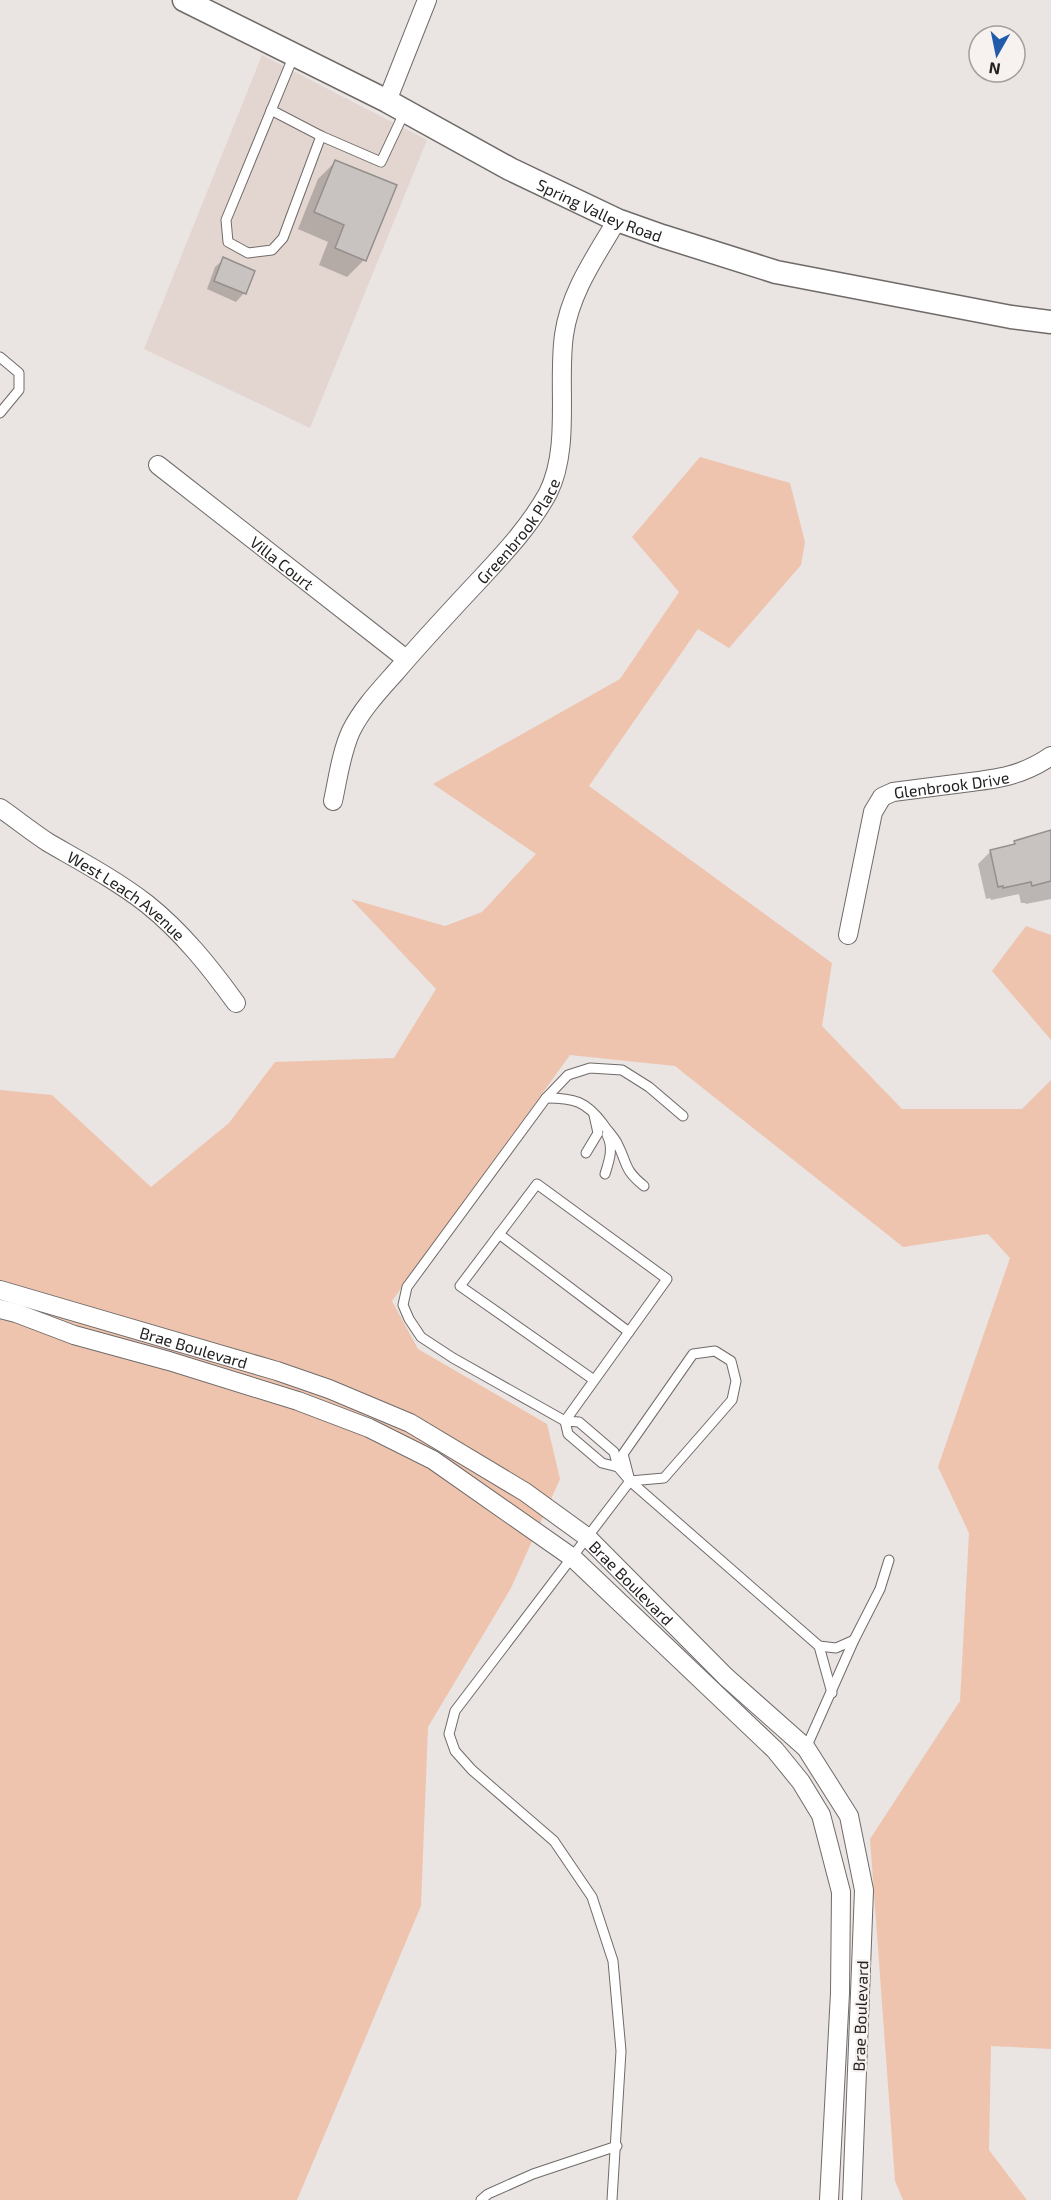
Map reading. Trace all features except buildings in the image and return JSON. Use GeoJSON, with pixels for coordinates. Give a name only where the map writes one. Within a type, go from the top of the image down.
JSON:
{"type":"FeatureCollection","features":[{"type":"Feature","properties":{"kind":"street","name":"Spring Valley Road"},"geometry":{"type":"LineString","coordinates":[[184,0],[396,106],[510,169],[617,220],[777,272],[1011,317],[1051,322]]}},
{"type":"Feature","properties":{"kind":"street"},"geometry":{"type":"LineString","coordinates":[[396,106],[427,0]]}},
{"type":"Feature","properties":{"kind":"street","name":"Greenbrook Place"},"geometry":{"type":"LineString","coordinates":[[333,801],[342,757],[351,732],[365,708],[406,659],[515,541],[536,516],[550,489],[558,461],[561,433],[562,367],[566,325],[584,276],[617,220]]}},
{"type":"Feature","properties":{"kind":"street","name":"Villa Court"},"geometry":{"type":"LineString","coordinates":[[158,465],[406,659]]}},
{"type":"Feature","properties":{"kind":"street","name":"Glenbrook Drive"},"geometry":{"type":"LineString","coordinates":[[848,934],[873,812],[882,797],[893,792],[1006,778],[1031,768],[1051,756]]}},
{"type":"Feature","properties":{"kind":"street","name":"West Leach Avenue"},"geometry":{"type":"LineString","coordinates":[[0,808],[46,841],[115,881],[147,904],[202,958],[236,1003]]}},
{"type":"Feature","properties":{"kind":"street","name":"Brae Boulevard"},"geometry":{"type":"LineString","coordinates":[[0,1290],[277,1371],[329,1389],[410,1424],[525,1492],[587,1538],[726,1677],[806,1748],[849,1816],[864,1890],[852,2200]]}},
{"type":"Feature","properties":{"kind":"street","name":"Brae Boulevard"},"geometry":{"type":"LineString","coordinates":[[0,1309],[74,1335],[169,1361],[298,1401],[369,1428],[433,1460],[573,1558],[775,1750],[801,1782],[821,1815],[841,1892],[840,1993],[829,2200]]}},
{"type":"Feature","properties":{"kind":"lane"},"geometry":{"type":"LineString","coordinates":[[294,55],[226,220],[228,242],[248,253],[272,250],[283,238],[321,136]]}},
{"type":"Feature","properties":{"kind":"lane"},"geometry":{"type":"LineString","coordinates":[[271,110],[321,136],[381,162],[396,106]]}},
{"type":"Feature","properties":{"kind":"lane"},"geometry":{"type":"LineString","coordinates":[[0,357],[19,373],[19,390],[0,413]]}},
{"type":"Feature","properties":{"kind":"lane"},"geometry":{"type":"LineString","coordinates":[[683,1116],[649,1087],[622,1070],[590,1068],[568,1075],[546,1098],[407,1287],[403,1305],[421,1337],[453,1358],[565,1421],[579,1422],[614,1452],[618,1467],[630,1481],[819,1646],[832,1693]]}},
{"type":"Feature","properties":{"kind":"lane"},"geometry":{"type":"LineString","coordinates":[[546,1098],[566,1098],[580,1102],[592,1110],[617,1143],[624,1163],[633,1177],[644,1186]]}},
{"type":"Feature","properties":{"kind":"lane"},"geometry":{"type":"LineString","coordinates":[[586,1153],[598,1133],[592,1110]]}},
{"type":"Feature","properties":{"kind":"lane"},"geometry":{"type":"LineString","coordinates":[[592,1110],[611,1142],[605,1174]]}},
{"type":"Feature","properties":{"kind":"lane"},"geometry":{"type":"LineString","coordinates":[[594,1380],[460,1286],[537,1184],[667,1279],[565,1421],[567,1434],[602,1463],[618,1467]]}},
{"type":"Feature","properties":{"kind":"lane"},"geometry":{"type":"LineString","coordinates":[[499,1234],[629,1332]]}},
{"type":"Feature","properties":{"kind":"lane"},"geometry":{"type":"LineString","coordinates":[[612,2200],[621,2051],[618,2004],[613,1960],[592,1897],[554,1840],[472,1770],[455,1751],[449,1734],[454,1711],[630,1481],[664,1479],[732,1400],[736,1381],[731,1361],[715,1351],[693,1354],[623,1454],[630,1481]]}},
{"type":"Feature","properties":{"kind":"lane"},"geometry":{"type":"LineString","coordinates":[[806,1748],[854,1640],[880,1589],[889,1560]]}},
{"type":"Feature","properties":{"kind":"lane"},"geometry":{"type":"LineString","coordinates":[[819,1646],[836,1648],[854,1640]]}},
{"type":"Feature","properties":{"kind":"lane"},"geometry":{"type":"LineString","coordinates":[[481,2200],[488,2194],[533,2174],[617,2146]]}},
{"type":"Feature","properties":{"kind":"shaded area"},"geometry":{"type":"Polygon","coordinates":[[[262,55],[427,140],[310,428],[144,349],[262,55]]]}},
{"type":"Feature","properties":{"kind":"shaded area"},"geometry":{"type":"Polygon","coordinates":[[[700,457],[790,483],[805,542],[801,565],[729,648],[698,629],[589,786],[832,963],[822,1026],[902,1109],[1022,1109],[1051,1080],[1051,2049],[991,2046],[989,2150],[1027,2200],[903,2200],[895,2181],[870,1839],[960,1701],[969,1533],[938,1467],[1010,1258],[988,1234],[903,1247],[675,1066],[570,1055],[392,1301],[418,1349],[547,1424],[560,1479],[511,1588],[428,1727],[421,1906],[297,2200],[0,2200],[0,1090],[52,1095],[151,1187],[229,1123],[275,1062],[394,1058],[436,989],[351,899],[445,926],[482,912],[536,854],[433,784],[620,679],[679,592],[632,537],[700,457]]]}},
{"type":"Feature","properties":{"kind":"shaded area"},"geometry":{"type":"Polygon","coordinates":[[[1026,926],[1051,935],[1051,1040],[992,971],[1026,926]]]}}]}
